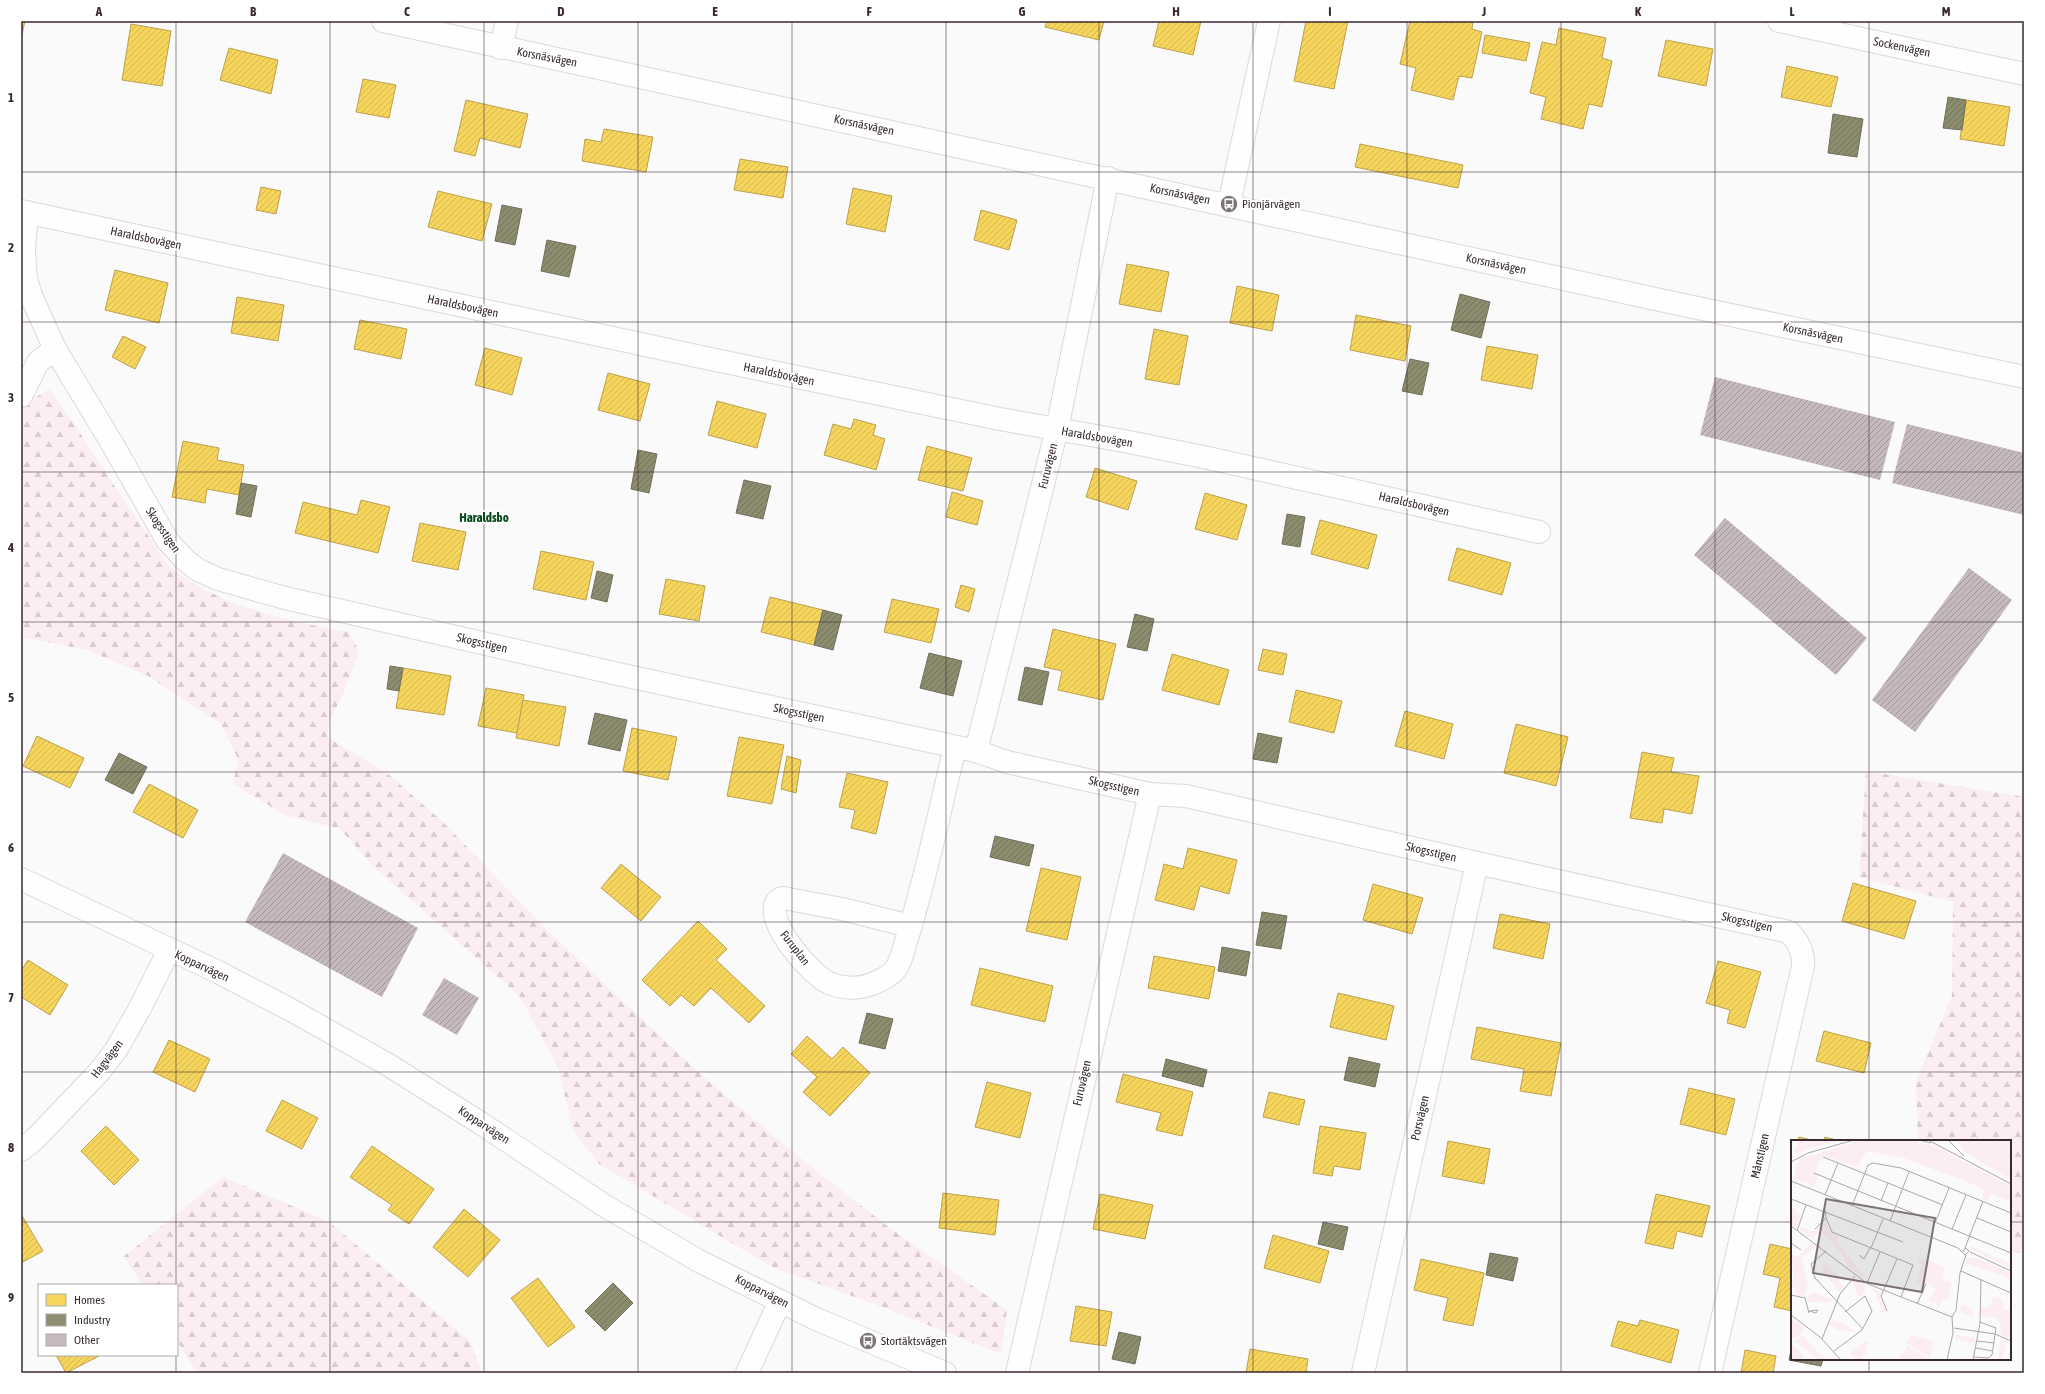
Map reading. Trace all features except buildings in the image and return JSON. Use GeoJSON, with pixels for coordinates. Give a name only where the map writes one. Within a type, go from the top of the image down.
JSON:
{"type":"FeatureCollection","features":[{"type":"Feature","properties":{"kind":"street","name":"Korsnäsvägen"},"geometry":{"type":"LineString","coordinates":[[383,21],[501,48],[635,74],[1675,303],[2024,377]]}},
{"type":"Feature","properties":{"kind":"street"},"geometry":{"type":"LineString","coordinates":[[501,48],[507,21]]}},
{"type":"Feature","properties":{"kind":"street"},"geometry":{"type":"LineString","coordinates":[[1228,204],[1269,21]]}},
{"type":"Feature","properties":{"kind":"street","name":"Sockenvägen"},"geometry":{"type":"LineString","coordinates":[[1779,21],[2024,74]]}},
{"type":"Feature","properties":{"kind":"street","name":"Furuvägen"},"geometry":{"type":"LineString","coordinates":[[976,751],[1057,429],[1108,178]]}},
{"type":"Feature","properties":{"kind":"street","name":"Haraldsbovägen"},"geometry":{"type":"LineString","coordinates":[[24,212],[701,357],[1208,458],[1539,532]]}},
{"type":"Feature","properties":{"kind":"street","name":"Skogsstigen"},"geometry":{"type":"LineString","coordinates":[[24,212],[26,279],[32,298],[55,349],[113,445],[167,540],[185,560],[198,570],[218,579],[285,598],[426,630],[976,751],[1007,762],[1150,794],[1186,796],[1477,863],[1782,930],[1789,932],[1796,940]]}},
{"type":"Feature","properties":{"kind":"street"},"geometry":{"type":"LineString","coordinates":[[21,396],[38,362],[55,349]]}},
{"type":"Feature","properties":{"kind":"street","name":"Furuplan"},"geometry":{"type":"LineString","coordinates":[[910,926],[782,898],[776,902],[774,908],[778,924],[787,940],[801,958],[828,982],[853,988],[866,986],[889,976],[894,972],[910,926],[955,747]]}},
{"type":"Feature","properties":{"kind":"street","name":"Furuvägen"},"geometry":{"type":"LineString","coordinates":[[1017,1373],[1150,794]]}},
{"type":"Feature","properties":{"kind":"street","name":"Porsvägen"},"geometry":{"type":"LineString","coordinates":[[1363,1373],[1477,863]]}},
{"type":"Feature","properties":{"kind":"street","name":"Kopparvägen"},"geometry":{"type":"LineString","coordinates":[[21,879],[218,972],[278,1003],[380,1060],[482,1124],[605,1206],[699,1261],[816,1319],[945,1373]]}},
{"type":"Feature","properties":{"kind":"street","name":"Månstigen"},"geometry":{"type":"LineString","coordinates":[[1710,1373],[1803,966],[1802,954],[1796,940]]}},
{"type":"Feature","properties":{"kind":"street","name":"Hagvägen"},"geometry":{"type":"LineString","coordinates":[[21,1150],[35,1139],[99,1072],[116,1050],[140,1008],[169,950]]}},
{"type":"Feature","properties":{"kind":"street"},"geometry":{"type":"LineString","coordinates":[[747,1373],[780,1300]]}},
{"type":"Feature","properties":{"kind":"green space"},"geometry":{"type":"Polygon","coordinates":[[[49,389],[170,567],[193,583],[214,594],[258,611],[280,618],[349,632],[359,652],[344,692],[330,720],[327,737],[387,773],[444,823],[544,927],[707,1080],[815,1170],[890,1228],[1007,1310],[1001,1354],[885,1308],[772,1267],[599,1164],[573,1130],[557,1065],[520,997],[373,866],[340,829],[285,815],[233,784],[238,759],[221,724],[148,676],[87,650],[21,637],[21,410],[28,402],[49,389]]]}},
{"type":"Feature","properties":{"kind":"green space"},"geometry":{"type":"Polygon","coordinates":[[[1866,771],[2024,797],[2024,1253],[2011,1252],[2011,1140],[1918,1140],[1916,1081],[1952,996],[1953,902],[1859,877],[1866,771]]]}},
{"type":"Feature","properties":{"kind":"green space"},"geometry":{"type":"Polygon","coordinates":[[[223,1177],[328,1221],[470,1341],[482,1373],[197,1373],[178,1343],[178,1284],[141,1284],[124,1256],[223,1177]]]}},
{"type":"Feature","properties":{"kind":"place","name":"Pionjärvägen"},"geometry":{"type":"Point","coordinates":[1229,204]}},
{"type":"Feature","properties":{"kind":"place","name":"Stortäktsvägen"},"geometry":{"type":"Point","coordinates":[868,1341]}},
{"type":"Feature","properties":{"kind":"district","name":"Haraldsbo"},"geometry":{"type":"Point","coordinates":[484,517]}}]}
